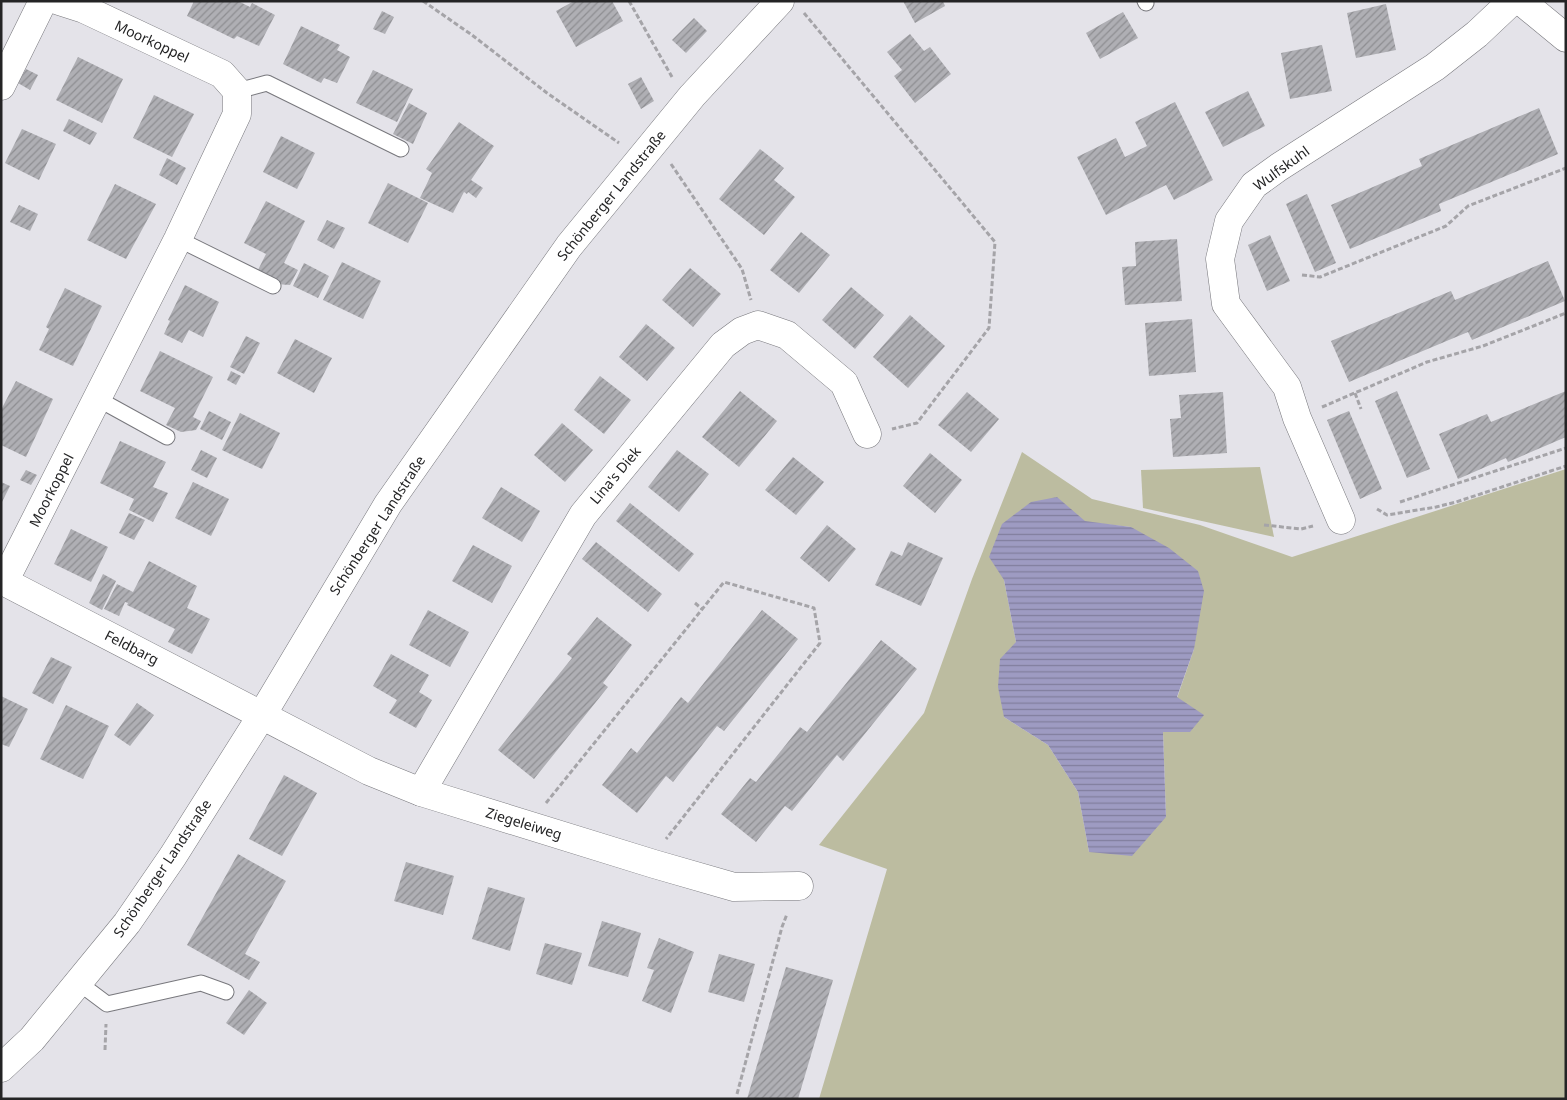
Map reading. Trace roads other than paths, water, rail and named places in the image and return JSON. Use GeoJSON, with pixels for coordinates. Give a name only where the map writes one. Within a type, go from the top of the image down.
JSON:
{"type":"FeatureCollection","features":[{"type":"Feature","properties":{"kind":"street"},"geometry":{"type":"LineString","coordinates":[[1,86],[44,1]]}},
{"type":"Feature","properties":{"kind":"street","name":"Moorkoppel"},"geometry":{"type":"LineString","coordinates":[[3,581],[98,399],[178,239],[237,114],[237,91],[222,74],[84,9],[59,1]]}},
{"type":"Feature","properties":{"kind":"street","name":"Wulfskuhl"},"geometry":{"type":"LineString","coordinates":[[1341,520],[1297,418],[1287,387],[1226,304],[1220,259],[1229,221],[1254,185],[1435,67],[1477,34],[1512,1]]}},
{"type":"Feature","properties":{"kind":"street"},"geometry":{"type":"LineString","coordinates":[[1521,1],[1566,38]]}},
{"type":"Feature","properties":{"kind":"street","name":"Schönberger Landstraße"},"geometry":{"type":"LineString","coordinates":[[1,1068],[32,1039],[132,916],[173,856],[262,715],[388,504],[569,246],[692,96],[790,5]]}},
{"type":"Feature","properties":{"kind":"street","name":"Lina's Diek"},"geometry":{"type":"LineString","coordinates":[[421,792],[583,515],[723,345],[742,331],[758,325],[787,335],[844,383],[867,434]]}},
{"type":"Feature","properties":{"kind":"street","name":"Feldbarg"},"geometry":{"type":"LineString","coordinates":[[3,581],[262,715]]}},
{"type":"Feature","properties":{"kind":"street","name":"Ziegeleiweg"},"geometry":{"type":"LineString","coordinates":[[262,715],[369,772],[421,792],[734,887],[799,886]]}},
{"type":"Feature","properties":{"kind":"lane"},"geometry":{"type":"LineString","coordinates":[[237,91],[267,83],[401,149]]}},
{"type":"Feature","properties":{"kind":"lane"},"geometry":{"type":"LineString","coordinates":[[178,239],[273,286]]}},
{"type":"Feature","properties":{"kind":"lane"},"geometry":{"type":"LineString","coordinates":[[98,399],[167,437]]}},
{"type":"Feature","properties":{"kind":"lane"},"geometry":{"type":"LineString","coordinates":[[79,983],[107,1004],[201,983],[226,992]]}}]}
